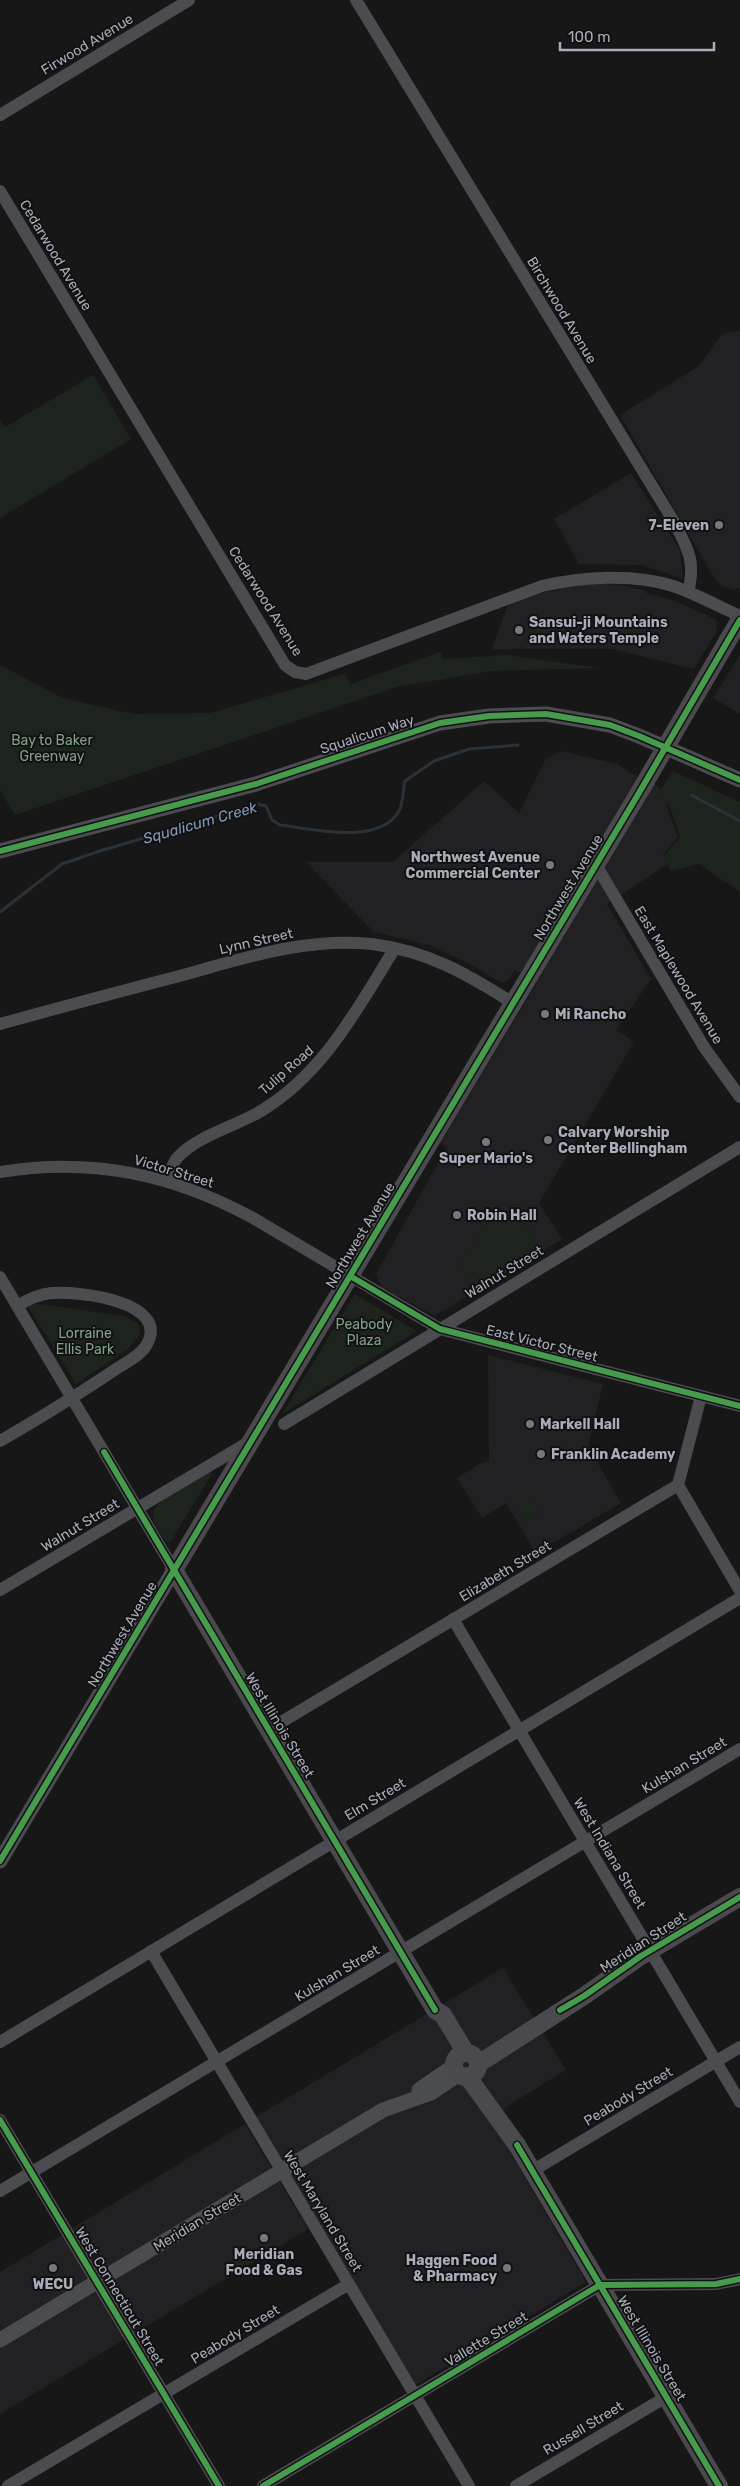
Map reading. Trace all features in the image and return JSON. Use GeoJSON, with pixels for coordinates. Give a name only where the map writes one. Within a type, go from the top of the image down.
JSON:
{"type":"FeatureCollection","features":[{"type":"Feature","properties":{"kind":"main road","name":"Northwest Avenue"},"geometry":{"type":"LineString","coordinates":[[174,1570],[596,866],[740,618]]}},
{"type":"Feature","properties":{"kind":"main road","name":"West Illinois Street"},"geometry":{"type":"LineString","coordinates":[[174,1570],[435,2010],[434,2018],[507,2118],[517,2145],[719,2486]]}},
{"type":"Feature","properties":{"kind":"main road","name":"Meridian Street"},"geometry":{"type":"LineString","coordinates":[[466,2064],[560,2010],[650,1950],[740,1897]]}},
{"type":"Feature","properties":{"kind":"street","name":"Firwood Avenue"},"geometry":{"type":"LineString","coordinates":[[0,114],[190,0]]}},
{"type":"Feature","properties":{"kind":"street","name":"Birchwood Avenue"},"geometry":{"type":"LineString","coordinates":[[356,0],[674,522],[692,562],[693,575],[688,592]]}},
{"type":"Feature","properties":{"kind":"street","name":"Cedarwood Avenue"},"geometry":{"type":"LineString","coordinates":[[0,191],[285,665],[296,672],[306,674],[542,586],[571,580],[597,577],[652,582],[688,592]]}},
{"type":"Feature","properties":{"kind":"street"},"geometry":{"type":"LineString","coordinates":[[688,592],[740,618]]}},
{"type":"Feature","properties":{"kind":"street","name":"Squalicum Way"},"geometry":{"type":"LineString","coordinates":[[0,851],[256,784],[440,723],[489,716],[546,714],[610,725],[740,780]]}},
{"type":"Feature","properties":{"kind":"street","name":"East Maplewood Avenue"},"geometry":{"type":"LineString","coordinates":[[596,866],[704,1047],[740,1097]]}},
{"type":"Feature","properties":{"kind":"street","name":"Lynn Street"},"geometry":{"type":"LineString","coordinates":[[0,1024],[271,951],[321,944],[371,944],[395,948],[431,958],[457,969],[513,1004]]}},
{"type":"Feature","properties":{"kind":"street","name":"Tulip Road"},"geometry":{"type":"LineString","coordinates":[[167,1181],[173,1165],[186,1150],[264,1109],[317,1065],[339,1039],[395,948]]}},
{"type":"Feature","properties":{"kind":"street","name":"Walnut Street"},"geometry":{"type":"LineString","coordinates":[[284,1424],[740,1147]]}},
{"type":"Feature","properties":{"kind":"street","name":"Victor Street"},"geometry":{"type":"LineString","coordinates":[[0,1172],[32,1166],[80,1166],[126,1171],[167,1181],[224,1202],[350,1276]]}},
{"type":"Feature","properties":{"kind":"street","name":"East Victor Street"},"geometry":{"type":"LineString","coordinates":[[350,1276],[440,1329],[740,1406]]}},
{"type":"Feature","properties":{"kind":"street","name":"West Illinois Street"},"geometry":{"type":"LineString","coordinates":[[2,1285],[17,1306],[174,1570]]}},
{"type":"Feature","properties":{"kind":"street"},"geometry":{"type":"LineString","coordinates":[[0,1441],[72,1398],[144,1350],[149,1339],[148,1324],[128,1305],[91,1294],[70,1292],[45,1294],[35,1296],[17,1306]]}},
{"type":"Feature","properties":{"kind":"street"},"geometry":{"type":"LineString","coordinates":[[701,1396],[678,1485],[740,1591]]}},
{"type":"Feature","properties":{"kind":"street","name":"Walnut Street"},"geometry":{"type":"LineString","coordinates":[[0,1590],[252,1440]]}},
{"type":"Feature","properties":{"kind":"street","name":"Elizabeth Street"},"geometry":{"type":"LineString","coordinates":[[268,1730],[678,1485]]}},
{"type":"Feature","properties":{"kind":"street","name":"Northwest Avenue"},"geometry":{"type":"LineString","coordinates":[[0,1861],[174,1570]]}},
{"type":"Feature","properties":{"kind":"street","name":"Elm Street"},"geometry":{"type":"LineString","coordinates":[[0,2042],[740,1598]]}},
{"type":"Feature","properties":{"kind":"street","name":"West Indiana Street"},"geometry":{"type":"LineString","coordinates":[[453,1619],[740,2102]]}},
{"type":"Feature","properties":{"kind":"street","name":"Kulshan Street"},"geometry":{"type":"LineString","coordinates":[[0,2191],[740,1749]]}},
{"type":"Feature","properties":{"kind":"street","name":"West Maryland Street"},"geometry":{"type":"LineString","coordinates":[[151,1952],[469,2486]]}},
{"type":"Feature","properties":{"kind":"street","name":"Peabody Street"},"geometry":{"type":"LineString","coordinates":[[532,2171],[740,2047]]}},
{"type":"Feature","properties":{"kind":"street","name":"Meridian Street"},"geometry":{"type":"LineString","coordinates":[[0,2340],[383,2110],[396,2107],[466,2064]]}},
{"type":"Feature","properties":{"kind":"street","name":"West Connecticut Street"},"geometry":{"type":"LineString","coordinates":[[0,2120],[219,2486]]}},
{"type":"Feature","properties":{"kind":"street","name":"Vallette Street"},"geometry":{"type":"LineString","coordinates":[[263,2486],[600,2286],[716,2284],[740,2279]]}},
{"type":"Feature","properties":{"kind":"street","name":"Peabody Street"},"geometry":{"type":"LineString","coordinates":[[8,2486],[349,2284]]}},
{"type":"Feature","properties":{"kind":"street","name":"Russell Street"},"geometry":{"type":"LineString","coordinates":[[516,2486],[666,2397]]}},
{"type":"Feature","properties":{"kind":"shaded area"},"geometry":{"type":"Polygon","coordinates":[[[740,331],[740,587],[734,590],[722,586],[713,576],[620,415],[699,366],[722,334],[740,331]]]}},
{"type":"Feature","properties":{"kind":"shaded area"},"geometry":{"type":"Polygon","coordinates":[[[631,473],[680,550],[683,579],[642,565],[579,564],[554,519],[631,473]]]}},
{"type":"Feature","properties":{"kind":"shaded area"},"geometry":{"type":"Polygon","coordinates":[[[593,583],[619,585],[647,591],[646,593],[673,600],[716,620],[717,631],[694,669],[612,649],[492,649],[508,604],[535,594],[593,583]]]}},
{"type":"Feature","properties":{"kind":"shaded area"},"geometry":{"type":"Polygon","coordinates":[[[740,655],[740,714],[713,698],[740,655]]]}},
{"type":"Feature","properties":{"kind":"shaded area"},"geometry":{"type":"Polygon","coordinates":[[[561,751],[617,764],[634,775],[659,786],[678,837],[663,855],[668,864],[607,904],[651,979],[616,1030],[634,1042],[539,1203],[562,1239],[435,1316],[381,1287],[376,1274],[447,1147],[440,1143],[537,983],[515,970],[509,979],[502,983],[470,964],[428,945],[374,932],[306,862],[393,862],[484,781],[519,813],[545,760],[561,751]]]}},
{"type":"Feature","properties":{"kind":"shaded area","name":"Franklin Academy"},"geometry":{"type":"Polygon","coordinates":[[[488,1355],[603,1384],[588,1446],[621,1503],[536,1553],[506,1503],[482,1518],[457,1478],[481,1463],[489,1461],[488,1355]]]}},
{"type":"Feature","properties":{"kind":"shaded area"},"geometry":{"type":"Polygon","coordinates":[[[503,1968],[566,2070],[490,2117],[586,2282],[414,2386],[256,2117],[503,1968]]]}},
{"type":"Feature","properties":{"kind":"shaded area"},"geometry":{"type":"Polygon","coordinates":[[[245,2124],[308,2229],[0,2414],[0,2272],[245,2124]]]}},
{"type":"Feature","properties":{"kind":"green space"},"geometry":{"type":"Polygon","coordinates":[[[93,375],[131,439],[0,518],[0,419],[5,427],[93,375]]]}},
{"type":"Feature","properties":{"kind":"green space","name":"Bay to Baker Greenway"},"geometry":{"type":"Polygon","coordinates":[[[440,652],[444,659],[507,655],[600,668],[492,671],[397,687],[15,815],[0,790],[0,665],[63,698],[134,714],[210,713],[344,674],[351,684],[440,652]]]}},
{"type":"Feature","properties":{"kind":"green space"},"geometry":{"type":"Polygon","coordinates":[[[673,771],[740,802],[740,892],[699,864],[671,871],[664,856],[680,837],[669,805],[655,798],[673,771]]]}},
{"type":"Feature","properties":{"kind":"green space"},"geometry":{"type":"Polygon","coordinates":[[[497,1205],[528,1228],[544,1248],[510,1269],[497,1268],[485,1284],[459,1269],[497,1205]]]}},
{"type":"Feature","properties":{"kind":"green space","name":"Peabody Plaza"},"geometry":{"type":"Polygon","coordinates":[[[355,1294],[417,1331],[282,1414],[355,1294]]]}},
{"type":"Feature","properties":{"kind":"green space","name":"Lorraine Ellis Park"},"geometry":{"type":"Polygon","coordinates":[[[25,1302],[124,1316],[138,1323],[140,1334],[129,1348],[76,1384],[25,1302]]]}},
{"type":"Feature","properties":{"kind":"green space"},"geometry":{"type":"Polygon","coordinates":[[[210,1472],[212,1474],[171,1541],[166,1542],[153,1517],[158,1504],[175,1491],[210,1472]]]}},
{"type":"Feature","properties":{"kind":"green space"},"geometry":{"type":"Polygon","coordinates":[[[530,1495],[541,1512],[525,1521],[515,1504],[530,1495]]]}},
{"type":"Feature","properties":{"kind":"waterway","name":"Squalicum Creek"},"geometry":{"type":"LineString","coordinates":[[0,912],[62,864],[258,804],[266,806],[272,820],[280,825],[344,833],[376,829],[389,822],[399,811],[405,781],[434,761],[469,749],[518,745]]}},
{"type":"Feature","properties":{"kind":"waterway","name":"Squalicum Creek"},"geometry":{"type":"LineString","coordinates":[[691,795],[740,821]]}},
{"type":"Feature","properties":{"kind":"cycle path"},"geometry":{"type":"LineString","coordinates":[[0,1861],[636,798],[740,620]]}},
{"type":"Feature","properties":{"kind":"cycle path"},"geometry":{"type":"LineString","coordinates":[[0,851],[256,784],[440,723],[489,716],[546,714],[610,725],[740,780]]}},
{"type":"Feature","properties":{"kind":"cycle path"},"geometry":{"type":"LineString","coordinates":[[350,1276],[440,1329],[740,1406]]}},
{"type":"Feature","properties":{"kind":"cycle path"},"geometry":{"type":"LineString","coordinates":[[104,1452],[435,2010]]}},
{"type":"Feature","properties":{"kind":"cycle path"},"geometry":{"type":"LineString","coordinates":[[560,2010],[584,1996],[641,1956],[740,1897]]}},
{"type":"Feature","properties":{"kind":"cycle path"},"geometry":{"type":"LineString","coordinates":[[0,2120],[219,2486]]}},
{"type":"Feature","properties":{"kind":"cycle path"},"geometry":{"type":"LineString","coordinates":[[517,2145],[719,2486]]}},
{"type":"Feature","properties":{"kind":"cycle path"},"geometry":{"type":"LineString","coordinates":[[263,2486],[600,2285],[716,2284],[740,2279]]}},
{"type":"Feature","properties":{"kind":"place","name":"7-Eleven"},"geometry":{"type":"Point","coordinates":[719,525]}},
{"type":"Feature","properties":{"kind":"place","name":"Sansui-ji Mountains and Waters Temple"},"geometry":{"type":"Point","coordinates":[519,630]}},
{"type":"Feature","properties":{"kind":"place","name":"Northwest Avenue Commercial Center"},"geometry":{"type":"Point","coordinates":[550,865]}},
{"type":"Feature","properties":{"kind":"place","name":"Mi Rancho"},"geometry":{"type":"Point","coordinates":[545,1014]}},
{"type":"Feature","properties":{"kind":"place","name":"Calvary Worship Center Bellingham"},"geometry":{"type":"Point","coordinates":[548,1140]}},
{"type":"Feature","properties":{"kind":"place","name":"Super Mario's"},"geometry":{"type":"Point","coordinates":[486,1142]}},
{"type":"Feature","properties":{"kind":"place","name":"Robin Hall"},"geometry":{"type":"Point","coordinates":[457,1215]}},
{"type":"Feature","properties":{"kind":"place","name":"Markell Hall"},"geometry":{"type":"Point","coordinates":[530,1424]}},
{"type":"Feature","properties":{"kind":"place","name":"Franklin Academy"},"geometry":{"type":"Point","coordinates":[541,1454]}},
{"type":"Feature","properties":{"kind":"place","name":"Meridian Food & Gas"},"geometry":{"type":"Point","coordinates":[264,2238]}},
{"type":"Feature","properties":{"kind":"place","name":"WECU"},"geometry":{"type":"Point","coordinates":[53,2268]}},
{"type":"Feature","properties":{"kind":"place","name":"Haggen Food & Pharmacy"},"geometry":{"type":"Point","coordinates":[507,2268]}}]}
